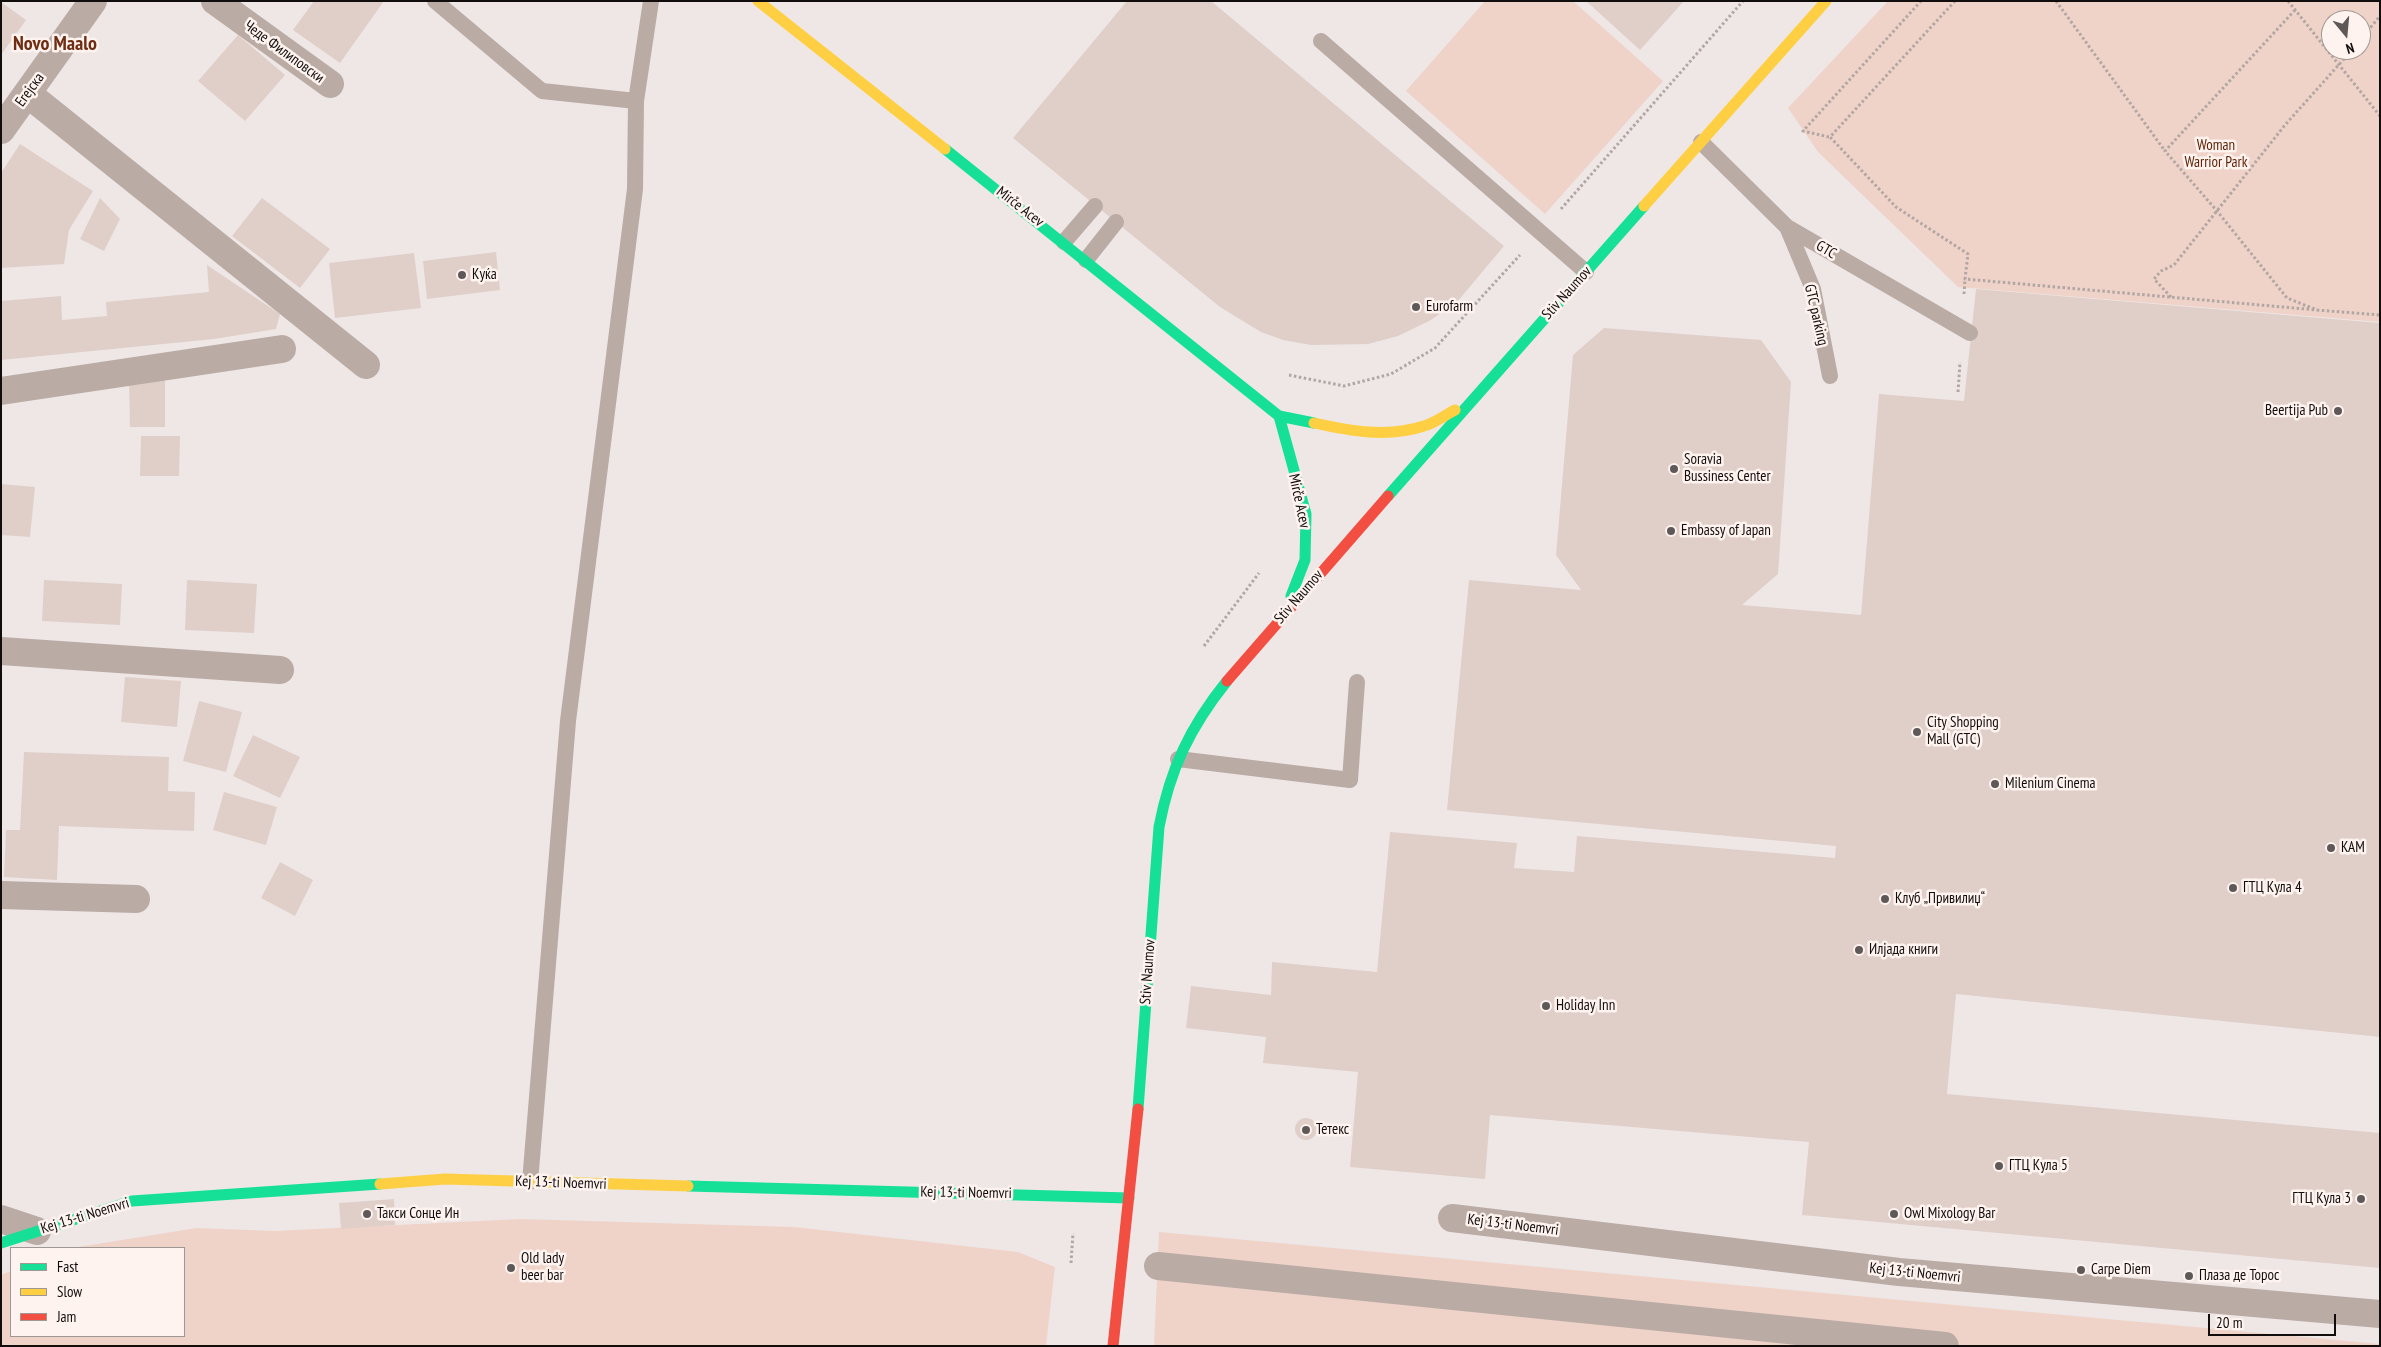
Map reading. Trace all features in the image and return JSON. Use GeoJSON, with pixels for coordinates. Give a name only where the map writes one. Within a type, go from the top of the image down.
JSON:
{"type":"FeatureCollection","features":[{"type":"Feature","properties":{"kind":"street","name":"Егејска"},"geometry":{"type":"LineString","coordinates":[[1,130],[94,1]]}},
{"type":"Feature","properties":{"kind":"street","name":"Чеде Филиповски"},"geometry":{"type":"LineString","coordinates":[[215,1],[330,84]]}},
{"type":"Feature","properties":{"kind":"street","name":"Mirče Acev"},"geometry":{"type":"LineString","coordinates":[[758,1],[1064,242],[1280,416],[1341,429],[1387,432],[1424,426],[1471,402]]}},
{"type":"Feature","properties":{"kind":"street","name":"Stiv Naumov"},"geometry":{"type":"LineString","coordinates":[[1113,1346],[1129,1198],[1159,828],[1169,780],[1183,747],[1213,698],[1285,612],[1826,1]]}},
{"type":"Feature","properties":{"kind":"street"},"geometry":{"type":"LineString","coordinates":[[28,94],[366,364]]}},
{"type":"Feature","properties":{"kind":"street"},"geometry":{"type":"LineString","coordinates":[[1,391],[282,349]]}},
{"type":"Feature","properties":{"kind":"street","name":"Mirče Acev"},"geometry":{"type":"LineString","coordinates":[[1280,416],[1306,514],[1307,542],[1305,560],[1285,612]]}},
{"type":"Feature","properties":{"kind":"street"},"geometry":{"type":"LineString","coordinates":[[1,651],[280,670]]}},
{"type":"Feature","properties":{"kind":"street"},"geometry":{"type":"LineString","coordinates":[[1,895],[136,899]]}},
{"type":"Feature","properties":{"kind":"street","name":"Kej 13-ti Noemvri"},"geometry":{"type":"LineString","coordinates":[[1,1243],[132,1201],[445,1179],[1129,1198]]}},
{"type":"Feature","properties":{"kind":"street","name":"Kej 13-ti Noemvri"},"geometry":{"type":"LineString","coordinates":[[1452,1218],[1899,1272],[2380,1314]]}},
{"type":"Feature","properties":{"kind":"street"},"geometry":{"type":"LineString","coordinates":[[1,1219],[38,1231]]}},
{"type":"Feature","properties":{"kind":"street"},"geometry":{"type":"LineString","coordinates":[[1158,1266],[1945,1346]]}},
{"type":"Feature","properties":{"kind":"lane"},"geometry":{"type":"LineString","coordinates":[[435,1],[542,91],[636,101]]}},
{"type":"Feature","properties":{"kind":"lane"},"geometry":{"type":"LineString","coordinates":[[530,1182],[568,720],[635,189],[636,101],[651,1]]}},
{"type":"Feature","properties":{"kind":"lane"},"geometry":{"type":"LineString","coordinates":[[1320,41],[1586,272]]}},
{"type":"Feature","properties":{"kind":"lane","name":"GTC"},"geometry":{"type":"LineString","coordinates":[[1701,142],[1787,227],[1970,333]]}},
{"type":"Feature","properties":{"kind":"lane"},"geometry":{"type":"LineString","coordinates":[[1064,242],[1094,206]]}},
{"type":"Feature","properties":{"kind":"lane"},"geometry":{"type":"LineString","coordinates":[[1086,260],[1116,222]]}},
{"type":"Feature","properties":{"kind":"lane","name":"GTC parking"},"geometry":{"type":"LineString","coordinates":[[1787,227],[1812,289],[1830,376]]}},
{"type":"Feature","properties":{"kind":"lane"},"geometry":{"type":"LineString","coordinates":[[1178,759],[1350,780],[1357,682]]}},
{"type":"Feature","properties":{"kind":"path"},"geometry":{"type":"LineString","coordinates":[[1286,373],[1295,378],[1344,386],[1391,374],[1435,348],[1541,232],[1743,1]]}},
{"type":"Feature","properties":{"kind":"path"},"geometry":{"type":"LineString","coordinates":[[1921,1],[1804,131],[1830,137],[1896,207],[1968,254],[1965,279],[2172,298],[2380,314]]}},
{"type":"Feature","properties":{"kind":"path"},"geometry":{"type":"LineString","coordinates":[[1830,137],[1955,1]]}},
{"type":"Feature","properties":{"kind":"path"},"geometry":{"type":"LineString","coordinates":[[2056,1],[2165,151],[2217,211],[2287,298],[2317,310]]}},
{"type":"Feature","properties":{"kind":"path"},"geometry":{"type":"LineString","coordinates":[[2288,1],[2380,116]]}},
{"type":"Feature","properties":{"kind":"path"},"geometry":{"type":"LineString","coordinates":[[2165,151],[2295,10]]}},
{"type":"Feature","properties":{"kind":"path"},"geometry":{"type":"LineString","coordinates":[[2371,27],[2380,16]]}},
{"type":"Feature","properties":{"kind":"path"},"geometry":{"type":"LineString","coordinates":[[2172,298],[2154,279],[2161,271],[2174,265],[2284,125],[2344,60]]}},
{"type":"Feature","properties":{"kind":"path"},"geometry":{"type":"LineString","coordinates":[[1202,649],[1264,566]]}},
{"type":"Feature","properties":{"kind":"green space"},"geometry":{"type":"Polygon","coordinates":[[[1485,1],[1573,1],[1663,81],[1545,214],[1406,91],[1485,1]]]}},
{"type":"Feature","properties":{"kind":"green space","name":"Woman Warrior Park"},"geometry":{"type":"Polygon","coordinates":[[[1888,1],[2380,1],[2380,322],[1958,287],[1818,152],[1788,108],[1888,1]]]}},
{"type":"Feature","properties":{"kind":"green space"},"geometry":{"type":"Polygon","coordinates":[[[521,1219],[794,1227],[1018,1252],[1055,1267],[1046,1346],[1,1346],[1,1275],[10,1271],[10,1337],[185,1337],[185,1247],[78,1247],[197,1228],[275,1231],[521,1219]]]}},
{"type":"Feature","properties":{"kind":"green space"},"geometry":{"type":"Polygon","coordinates":[[[1159,1232],[2380,1344],[2380,1346],[1154,1346],[1159,1232]]]}},
{"type":"Feature","properties":{"kind":"building"},"geometry":{"type":"Polygon","coordinates":[[[314,1],[384,1],[340,63],[293,30],[314,1]]]}},
{"type":"Feature","properties":{"kind":"building"},"geometry":{"type":"Polygon","coordinates":[[[1127,1],[1211,1],[1504,246],[1457,302],[1431,320],[1398,336],[1368,344],[1311,345],[1283,340],[1261,332],[1220,307],[1013,138],[1127,1]]]}},
{"type":"Feature","properties":{"kind":"building"},"geometry":{"type":"Polygon","coordinates":[[[1586,1],[1684,1],[1640,50],[1586,1]]]}},
{"type":"Feature","properties":{"kind":"building"},"geometry":{"type":"Polygon","coordinates":[[[1,2],[26,20],[1,55],[1,2]]]}},
{"type":"Feature","properties":{"kind":"building"},"geometry":{"type":"Polygon","coordinates":[[[238,35],[285,75],[245,121],[198,81],[238,35]]]}},
{"type":"Feature","properties":{"kind":"building"},"geometry":{"type":"Polygon","coordinates":[[[20,144],[93,191],[69,230],[64,264],[1,268],[1,173],[20,144]]]}},
{"type":"Feature","properties":{"kind":"building"},"geometry":{"type":"Polygon","coordinates":[[[100,198],[120,219],[104,251],[80,239],[100,198]]]}},
{"type":"Feature","properties":{"kind":"building"},"geometry":{"type":"Polygon","coordinates":[[[262,198],[330,249],[300,288],[232,236],[262,198]]]}},
{"type":"Feature","properties":{"kind":"building","name":"Kуќа"},"geometry":{"type":"Polygon","coordinates":[[[496,252],[500,290],[427,299],[423,261],[496,252]]]}},
{"type":"Feature","properties":{"kind":"building"},"geometry":{"type":"Polygon","coordinates":[[[414,253],[421,308],[335,318],[329,263],[414,253]]]}},
{"type":"Feature","properties":{"kind":"building"},"geometry":{"type":"Polygon","coordinates":[[[207,265],[280,314],[276,329],[214,339],[1,360],[1,301],[61,296],[62,320],[107,316],[106,302],[209,292],[207,265]]]}},
{"type":"Feature","properties":{"kind":"building","name":"City Shopping Mall (GTC)"},"geometry":{"type":"Polygon","coordinates":[[[1976,289],[2380,323],[2380,1037],[1956,994],[1947,1094],[2380,1133],[2380,1268],[1802,1215],[1809,1142],[1490,1115],[1485,1179],[1350,1167],[1358,1072],[1263,1063],[1266,1037],[1186,1028],[1191,986],[1271,995],[1272,962],[1377,972],[1390,832],[1517,843],[1514,868],[1574,872],[1577,836],[1835,858],[1836,846],[1447,810],[1469,580],[1581,590],[1556,555],[1573,355],[1604,328],[1761,340],[1791,382],[1778,574],[1742,605],[1861,615],[1879,394],[1964,401],[1976,289]]]}},
{"type":"Feature","properties":{"kind":"building"},"geometry":{"type":"Polygon","coordinates":[[[165,377],[165,427],[130,427],[129,378],[165,377]]]}},
{"type":"Feature","properties":{"kind":"building"},"geometry":{"type":"Polygon","coordinates":[[[141,436],[180,436],[179,476],[140,476],[141,436]]]}},
{"type":"Feature","properties":{"kind":"building"},"geometry":{"type":"Polygon","coordinates":[[[1,484],[35,487],[30,537],[1,535],[1,484]]]}},
{"type":"Feature","properties":{"kind":"building"},"geometry":{"type":"Polygon","coordinates":[[[44,580],[122,584],[120,625],[42,621],[44,580]]]}},
{"type":"Feature","properties":{"kind":"building"},"geometry":{"type":"Polygon","coordinates":[[[187,580],[257,584],[254,633],[185,630],[187,580]]]}},
{"type":"Feature","properties":{"kind":"building"},"geometry":{"type":"Polygon","coordinates":[[[125,677],[181,681],[177,727],[121,722],[125,677]]]}},
{"type":"Feature","properties":{"kind":"building"},"geometry":{"type":"Polygon","coordinates":[[[199,701],[242,712],[226,772],[183,761],[199,701]]]}},
{"type":"Feature","properties":{"kind":"building"},"geometry":{"type":"Polygon","coordinates":[[[253,735],[300,757],[280,798],[233,776],[253,735]]]}},
{"type":"Feature","properties":{"kind":"building"},"geometry":{"type":"Polygon","coordinates":[[[24,752],[169,757],[168,791],[195,792],[194,831],[59,826],[57,880],[4,877],[6,830],[20,830],[24,752]]]}},
{"type":"Feature","properties":{"kind":"building"},"geometry":{"type":"Polygon","coordinates":[[[224,792],[277,807],[266,845],[213,830],[224,792]]]}},
{"type":"Feature","properties":{"kind":"building"},"geometry":{"type":"Polygon","coordinates":[[[280,862],[313,880],[295,916],[261,898],[280,862]]]}},
{"type":"Feature","properties":{"kind":"building","name":"Тетекс"},"geometry":{"type":"Polygon","coordinates":[[[1306,1118],[1314,1121],[1317,1129],[1314,1137],[1306,1140],[1298,1137],[1295,1129],[1298,1121],[1306,1118]]]}},
{"type":"Feature","properties":{"kind":"building","name":"Такси Сонце Ин"},"geometry":{"type":"Polygon","coordinates":[[[394,1199],[395,1225],[341,1229],[339,1203],[394,1199]]]}},
{"type":"Feature","properties":{"kind":"traffic: fast"},"geometry":{"type":"LineString","coordinates":[[945,149],[1279,416],[1314,423]]}},
{"type":"Feature","properties":{"kind":"traffic: fast"},"geometry":{"type":"LineString","coordinates":[[1388,496],[1644,206]]}},
{"type":"Feature","properties":{"kind":"traffic: fast"},"geometry":{"type":"LineString","coordinates":[[1279,416],[1306,514],[1305,560],[1291,596]]}},
{"type":"Feature","properties":{"kind":"traffic: fast"},"geometry":{"type":"LineString","coordinates":[[1138,1109],[1159,827],[1169,786],[1183,750],[1202,715],[1227,681]]}},
{"type":"Feature","properties":{"kind":"traffic: fast"},"geometry":{"type":"LineString","coordinates":[[1,1243],[132,1201],[380,1184]]}},
{"type":"Feature","properties":{"kind":"traffic: fast"},"geometry":{"type":"LineString","coordinates":[[688,1186],[1129,1198]]}},
{"type":"Feature","properties":{"kind":"traffic: slow"},"geometry":{"type":"LineString","coordinates":[[758,1],[945,149]]}},
{"type":"Feature","properties":{"kind":"traffic: slow"},"geometry":{"type":"LineString","coordinates":[[1644,206],[1826,1]]}},
{"type":"Feature","properties":{"kind":"traffic: slow"},"geometry":{"type":"LineString","coordinates":[[1314,423],[1355,431],[1397,432],[1428,425],[1455,410]]}},
{"type":"Feature","properties":{"kind":"traffic: slow"},"geometry":{"type":"LineString","coordinates":[[380,1184],[445,1179],[688,1186]]}},
{"type":"Feature","properties":{"kind":"traffic: jam"},"geometry":{"type":"LineString","coordinates":[[1227,681],[1388,496]]}},
{"type":"Feature","properties":{"kind":"traffic: jam"},"geometry":{"type":"LineString","coordinates":[[1113,1346],[1138,1109]]}},
{"type":"Feature","properties":{"kind":"place","name":"Kуќа"},"geometry":{"type":"Point","coordinates":[462,275]}},
{"type":"Feature","properties":{"kind":"place","name":"Eurofarm"},"geometry":{"type":"Point","coordinates":[1416,307]}},
{"type":"Feature","properties":{"kind":"place","name":"Beertija Pub"},"geometry":{"type":"Point","coordinates":[2338,411]}},
{"type":"Feature","properties":{"kind":"place","name":"Soravia Bussiness Center"},"geometry":{"type":"Point","coordinates":[1674,469]}},
{"type":"Feature","properties":{"kind":"place","name":"Embassy of Japan"},"geometry":{"type":"Point","coordinates":[1671,531]}},
{"type":"Feature","properties":{"kind":"place","name":"City Shopping Mall (GTC)"},"geometry":{"type":"Point","coordinates":[1917,732]}},
{"type":"Feature","properties":{"kind":"place","name":"Milenium Cinema"},"geometry":{"type":"Point","coordinates":[1995,784]}},
{"type":"Feature","properties":{"kind":"place","name":"KAM"},"geometry":{"type":"Point","coordinates":[2331,848]}},
{"type":"Feature","properties":{"kind":"place","name":"ГТЦ Кула 4"},"geometry":{"type":"Point","coordinates":[2233,888]}},
{"type":"Feature","properties":{"kind":"place","name":"Клуб „Привилиџ“"},"geometry":{"type":"Point","coordinates":[1885,899]}},
{"type":"Feature","properties":{"kind":"place","name":"Илјада книги"},"geometry":{"type":"Point","coordinates":[1859,950]}},
{"type":"Feature","properties":{"kind":"place","name":"Holiday Inn"},"geometry":{"type":"Point","coordinates":[1546,1006]}},
{"type":"Feature","properties":{"kind":"place","name":"Тетекс"},"geometry":{"type":"Point","coordinates":[1306,1130]}},
{"type":"Feature","properties":{"kind":"place","name":"ГТЦ Кула 5"},"geometry":{"type":"Point","coordinates":[1999,1166]}},
{"type":"Feature","properties":{"kind":"place","name":"ГТЦ Кула 3"},"geometry":{"type":"Point","coordinates":[2361,1199]}},
{"type":"Feature","properties":{"kind":"place","name":"Такси Сонце Ин"},"geometry":{"type":"Point","coordinates":[367,1214]}},
{"type":"Feature","properties":{"kind":"place","name":"Owl Mixology Bar"},"geometry":{"type":"Point","coordinates":[1894,1214]}},
{"type":"Feature","properties":{"kind":"place","name":"Old lady beer bar"},"geometry":{"type":"Point","coordinates":[511,1268]}},
{"type":"Feature","properties":{"kind":"place","name":"Carpe Diem"},"geometry":{"type":"Point","coordinates":[2081,1270]}},
{"type":"Feature","properties":{"kind":"place","name":"Плаза де Торос"},"geometry":{"type":"Point","coordinates":[2189,1276]}},
{"type":"Feature","properties":{"kind":"district","name":"Novo Maalo"},"geometry":{"type":"Point","coordinates":[55,44]}}]}
